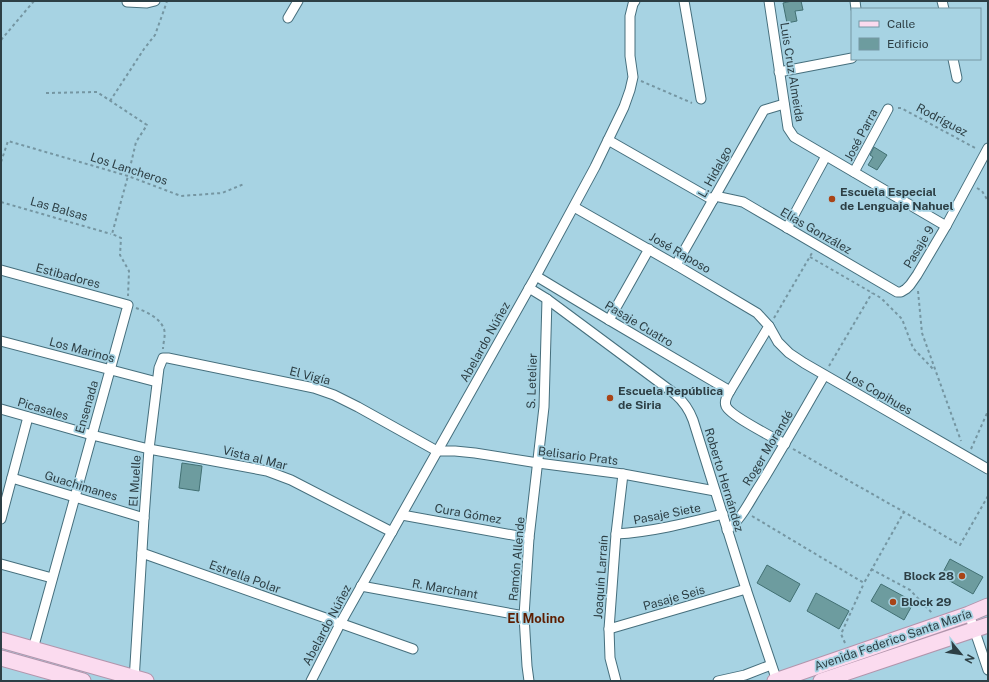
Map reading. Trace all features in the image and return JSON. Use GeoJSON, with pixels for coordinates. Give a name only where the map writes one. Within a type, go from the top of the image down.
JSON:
{"type":"FeatureCollection","features":[{"type":"Feature","properties":{"kind":"main road","name":"Avenida Federico Santa María"},"geometry":{"type":"LineString","coordinates":[[776,681],[942,624],[988,606]]}},
{"type":"Feature","properties":{"kind":"main road","name":"Avenida Federico Santa María"},"geometry":{"type":"LineString","coordinates":[[822,681],[981,627]]}},
{"type":"Feature","properties":{"kind":"main road"},"geometry":{"type":"LineString","coordinates":[[1,640],[138,680]]}},
{"type":"Feature","properties":{"kind":"main road"},"geometry":{"type":"LineString","coordinates":[[1,658],[83,681]]}},
{"type":"Feature","properties":{"kind":"street"},"geometry":{"type":"LineString","coordinates":[[127,2],[147,3],[155,1]]}},
{"type":"Feature","properties":{"kind":"street"},"geometry":{"type":"LineString","coordinates":[[288,18],[298,1]]}},
{"type":"Feature","properties":{"kind":"street"},"geometry":{"type":"LineString","coordinates":[[684,1],[701,99]]}},
{"type":"Feature","properties":{"kind":"street","name":"Luis Cruz Almeida"},"geometry":{"type":"LineString","coordinates":[[769,1],[788,128],[794,137],[946,226]]}},
{"type":"Feature","properties":{"kind":"street","name":"Abelardo Núñez"},"geometry":{"type":"LineString","coordinates":[[311,681],[361,586],[536,276],[595,168],[630,90],[633,78],[629,34],[630,16],[633,2]]}},
{"type":"Feature","properties":{"kind":"street"},"geometry":{"type":"LineString","coordinates":[[779,72],[851,58]]}},
{"type":"Feature","properties":{"kind":"street"},"geometry":{"type":"LineString","coordinates":[[953,60],[957,78]]}},
{"type":"Feature","properties":{"kind":"street","name":"L. Hidalgo"},"geometry":{"type":"LineString","coordinates":[[676,264],[764,110],[784,104]]}},
{"type":"Feature","properties":{"kind":"street","name":"José Parra"},"geometry":{"type":"LineString","coordinates":[[854,172],[888,109]]}},
{"type":"Feature","properties":{"kind":"street","name":"Elías González"},"geometry":{"type":"LineString","coordinates":[[608,140],[714,198],[743,202],[896,292],[901,292]]}},
{"type":"Feature","properties":{"kind":"street","name":"Pasaje 9"},"geometry":{"type":"LineString","coordinates":[[901,292],[910,286],[917,275],[946,226],[986,150]]}},
{"type":"Feature","properties":{"kind":"street"},"geometry":{"type":"LineString","coordinates":[[787,228],[826,156]]}},
{"type":"Feature","properties":{"kind":"street","name":"José Raposo"},"geometry":{"type":"LineString","coordinates":[[574,207],[676,264],[757,313],[769,326]]}},
{"type":"Feature","properties":{"kind":"street"},"geometry":{"type":"LineString","coordinates":[[609,320],[649,249]]}},
{"type":"Feature","properties":{"kind":"street","name":"Estibadores"},"geometry":{"type":"LineString","coordinates":[[1,270],[128,305]]}},
{"type":"Feature","properties":{"kind":"street","name":"Pasaje Cuatro"},"geometry":{"type":"LineString","coordinates":[[536,276],[730,391]]}},
{"type":"Feature","properties":{"kind":"street","name":"Roberto Hernández"},"geometry":{"type":"LineString","coordinates":[[529,288],[684,402],[693,420],[776,681]]}},
{"type":"Feature","properties":{"kind":"street","name":"S. Letelier"},"geometry":{"type":"LineString","coordinates":[[538,463],[544,407],[547,300]]}},
{"type":"Feature","properties":{"kind":"street","name":"Ensenada"},"geometry":{"type":"LineString","coordinates":[[33,649],[128,305]]}},
{"type":"Feature","properties":{"kind":"street"},"geometry":{"type":"LineString","coordinates":[[769,326],[730,391],[726,400],[726,406],[728,410],[736,416],[785,444]]}},
{"type":"Feature","properties":{"kind":"street","name":"Los Copihues"},"geometry":{"type":"LineString","coordinates":[[769,326],[778,342],[804,363],[824,376],[988,469]]}},
{"type":"Feature","properties":{"kind":"street","name":"Los Marinos"},"geometry":{"type":"LineString","coordinates":[[1,341],[157,382]]}},
{"type":"Feature","properties":{"kind":"street","name":"El Vigía"},"geometry":{"type":"LineString","coordinates":[[164,358],[314,388],[334,394],[437,452]]}},
{"type":"Feature","properties":{"kind":"street","name":"El Muelle"},"geometry":{"type":"LineString","coordinates":[[138,680],[142,553],[149,449],[159,368],[164,358]]}},
{"type":"Feature","properties":{"kind":"street","name":"Roger Morandé"},"geometry":{"type":"LineString","coordinates":[[727,530],[733,526],[744,511],[824,376]]}},
{"type":"Feature","properties":{"kind":"street","name":"Picasales"},"geometry":{"type":"LineString","coordinates":[[1,409],[92,435],[149,449]]}},
{"type":"Feature","properties":{"kind":"street"},"geometry":{"type":"LineString","coordinates":[[1,519],[28,417]]}},
{"type":"Feature","properties":{"kind":"street","name":"Vista al Mar"},"geometry":{"type":"LineString","coordinates":[[149,449],[267,471],[291,480],[392,532]]}},
{"type":"Feature","properties":{"kind":"street","name":"Belisario Prats"},"geometry":{"type":"LineString","coordinates":[[437,452],[455,451],[475,453],[623,474],[715,491]]}},
{"type":"Feature","properties":{"kind":"street","name":"Ramón Allende"},"geometry":{"type":"LineString","coordinates":[[529,681],[526,666],[524,616],[529,538],[538,463]]}},
{"type":"Feature","properties":{"kind":"street","name":"Joaquín Larraín"},"geometry":{"type":"LineString","coordinates":[[616,681],[610,658],[609,629],[616,534],[623,474]]}},
{"type":"Feature","properties":{"kind":"street","name":"Guachimanes"},"geometry":{"type":"LineString","coordinates":[[12,478],[144,518]]}},
{"type":"Feature","properties":{"kind":"street","name":"Cura Gómez"},"geometry":{"type":"LineString","coordinates":[[402,514],[529,538]]}},
{"type":"Feature","properties":{"kind":"street","name":"Pasaje Siete"},"geometry":{"type":"LineString","coordinates":[[616,534],[658,530],[723,514]]}},
{"type":"Feature","properties":{"kind":"street","name":"Estrella Polar"},"geometry":{"type":"LineString","coordinates":[[142,553],[413,649]]}},
{"type":"Feature","properties":{"kind":"street"},"geometry":{"type":"LineString","coordinates":[[1,564],[52,578]]}},
{"type":"Feature","properties":{"kind":"street","name":"R. Marchant"},"geometry":{"type":"LineString","coordinates":[[361,586],[524,616]]}},
{"type":"Feature","properties":{"kind":"street","name":"Pasaje Seis"},"geometry":{"type":"LineString","coordinates":[[609,629],[746,589]]}},
{"type":"Feature","properties":{"kind":"street"},"geometry":{"type":"LineString","coordinates":[[969,614],[981,627],[988,670]]}},
{"type":"Feature","properties":{"kind":"street"},"geometry":{"type":"LineString","coordinates":[[718,681],[745,675],[771,665]]}},
{"type":"Feature","properties":{"kind":"path"},"geometry":{"type":"LineString","coordinates":[[1,40],[34,1]]}},
{"type":"Feature","properties":{"kind":"path"},"geometry":{"type":"LineString","coordinates":[[110,101],[144,49],[155,35],[167,1]]}},
{"type":"Feature","properties":{"kind":"path"},"geometry":{"type":"LineString","coordinates":[[633,78],[694,104],[701,99]]}},
{"type":"Feature","properties":{"kind":"path"},"geometry":{"type":"LineString","coordinates":[[46,93],[97,92],[147,125],[136,142],[112,234],[121,238],[120,255],[129,272],[128,305],[144,311],[160,322],[164,330],[162,352],[164,358]]}},
{"type":"Feature","properties":{"kind":"path","name":"Rodríguez"},"geometry":{"type":"LineString","coordinates":[[888,109],[901,108],[986,150]]}},
{"type":"Feature","properties":{"kind":"path","name":"Los Lancheros"},"geometry":{"type":"LineString","coordinates":[[1,162],[8,141],[128,176],[181,196],[222,193],[244,184]]}},
{"type":"Feature","properties":{"kind":"path"},"geometry":{"type":"LineString","coordinates":[[969,183],[982,192],[988,201]]}},
{"type":"Feature","properties":{"kind":"path","name":"Las Balsas"},"geometry":{"type":"LineString","coordinates":[[1,202],[112,234]]}},
{"type":"Feature","properties":{"kind":"path"},"geometry":{"type":"LineString","coordinates":[[769,326],[817,245]]}},
{"type":"Feature","properties":{"kind":"path"},"geometry":{"type":"LineString","coordinates":[[810,257],[881,298],[902,319],[913,348],[936,371]]}},
{"type":"Feature","properties":{"kind":"path"},"geometry":{"type":"LineString","coordinates":[[917,275],[922,333],[967,458]]}},
{"type":"Feature","properties":{"kind":"path"},"geometry":{"type":"LineString","coordinates":[[824,376],[872,293]]}},
{"type":"Feature","properties":{"kind":"path"},"geometry":{"type":"LineString","coordinates":[[967,458],[988,411]]}},
{"type":"Feature","properties":{"kind":"path"},"geometry":{"type":"LineString","coordinates":[[785,444],[960,545],[988,496]]}},
{"type":"Feature","properties":{"kind":"path"},"geometry":{"type":"LineString","coordinates":[[744,511],[864,582]]}},
{"type":"Feature","properties":{"kind":"path"},"geometry":{"type":"LineString","coordinates":[[850,655],[841,634],[864,582],[904,512]]}},
{"type":"Feature","properties":{"kind":"path"},"geometry":{"type":"LineString","coordinates":[[871,569],[910,590],[942,624]]}},
{"type":"Feature","properties":{"kind":"building"},"geometry":{"type":"Polygon","coordinates":[[[801,1],[803,10],[795,11],[797,21],[787,23],[783,3],[801,1]]]}},
{"type":"Feature","properties":{"kind":"building"},"geometry":{"type":"Polygon","coordinates":[[[874,147],[887,155],[877,170],[868,165],[873,157],[870,155],[874,147]]]}},
{"type":"Feature","properties":{"kind":"building"},"geometry":{"type":"Polygon","coordinates":[[[182,463],[202,466],[199,491],[179,488],[182,463]]]}},
{"type":"Feature","properties":{"kind":"building","name":"Block 28"},"geometry":{"type":"Polygon","coordinates":[[[950,559],[983,577],[973,594],[941,576],[950,559]]]}},
{"type":"Feature","properties":{"kind":"building"},"geometry":{"type":"Polygon","coordinates":[[[767,565],[800,584],[790,602],[757,583],[767,565]]]}},
{"type":"Feature","properties":{"kind":"building","name":"Block 29"},"geometry":{"type":"Polygon","coordinates":[[[881,584],[914,602],[904,620],[871,601],[881,584]]]}},
{"type":"Feature","properties":{"kind":"building"},"geometry":{"type":"Polygon","coordinates":[[[816,593],[849,611],[839,629],[807,611],[816,593]]]}},
{"type":"Feature","properties":{"kind":"place","name":"Escuela Especial de Lenguaje Nahuel"},"geometry":{"type":"Point","coordinates":[832,199]}},
{"type":"Feature","properties":{"kind":"place","name":"Escuela República de Siria"},"geometry":{"type":"Point","coordinates":[610,398]}},
{"type":"Feature","properties":{"kind":"place","name":"Block 28"},"geometry":{"type":"Point","coordinates":[962,576]}},
{"type":"Feature","properties":{"kind":"place","name":"Block 29"},"geometry":{"type":"Point","coordinates":[893,602]}},
{"type":"Feature","properties":{"kind":"district","name":"El Molino"},"geometry":{"type":"Point","coordinates":[536,618]}}]}
